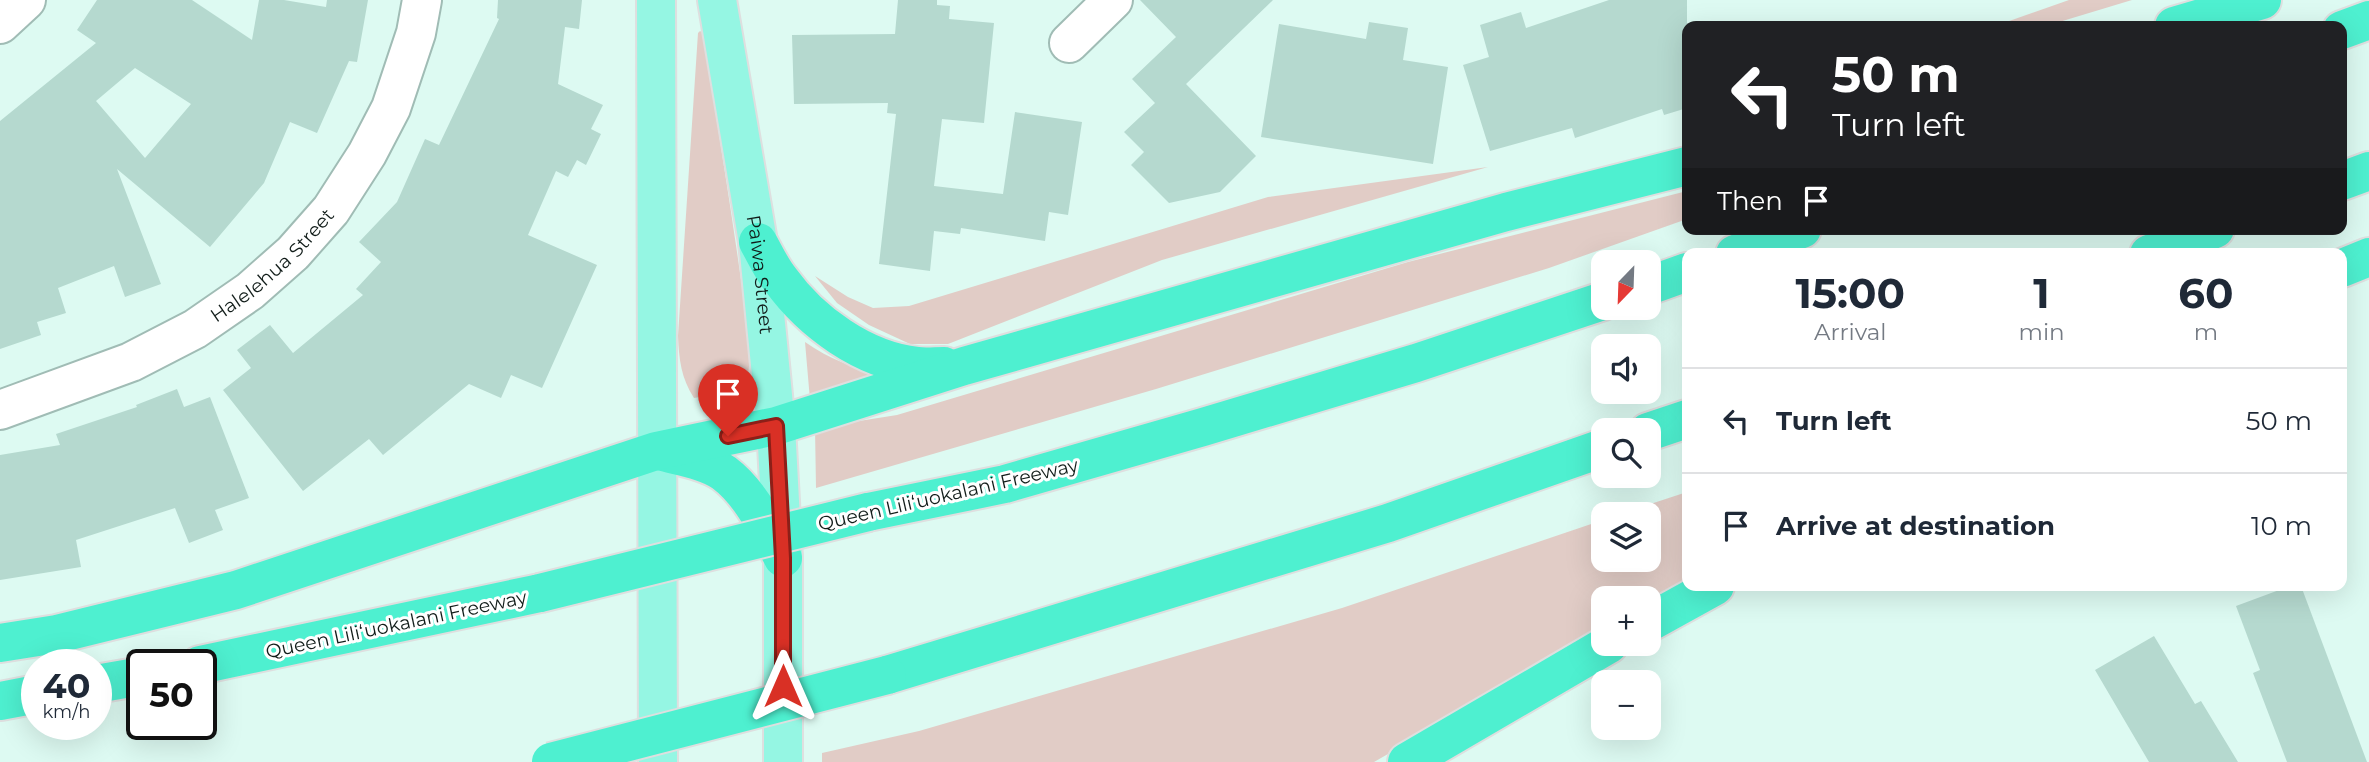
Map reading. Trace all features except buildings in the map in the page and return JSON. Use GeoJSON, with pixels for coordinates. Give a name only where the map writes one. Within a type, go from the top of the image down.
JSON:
{"type":"FeatureCollection","features":[{"type":"Feature","properties":{"kind":"highway"},"geometry":{"type":"LineString","coordinates":[[2191,21],[2262,0]]}},
{"type":"Feature","properties":{"kind":"highway"},"geometry":{"type":"LineString","coordinates":[[2347,28],[2369,20]]}},
{"type":"Feature","properties":{"kind":"highway"},"geometry":{"type":"LineString","coordinates":[[0,643],[57,634],[236,590],[656,451],[776,426],[964,366],[1506,212],[1682,167]]}},
{"type":"Feature","properties":{"kind":"highway"},"geometry":{"type":"LineString","coordinates":[[2347,179],[2369,171]]}},
{"type":"Feature","properties":{"kind":"highway"},"geometry":{"type":"LineString","coordinates":[[1751,248],[1786,235]]}},
{"type":"Feature","properties":{"kind":"highway"},"geometry":{"type":"LineString","coordinates":[[2165,248],[2199,235]]}},
{"type":"Feature","properties":{"kind":"highway"},"geometry":{"type":"LineString","coordinates":[[758,242],[778,278],[798,301],[843,338],[887,358],[917,366],[964,366]]}},
{"type":"Feature","properties":{"kind":"highway"},"geometry":{"type":"LineString","coordinates":[[2347,266],[2369,257]]}},
{"type":"Feature","properties":{"kind":"highway"},"geometry":{"type":"LineString","coordinates":[[1661,281],[1682,274]]}},
{"type":"Feature","properties":{"kind":"highway","name":"Queen Liliʻuokalani Freeway"},"geometry":{"type":"LineString","coordinates":[[217,662],[540,593],[868,512],[1005,484],[1416,363],[1591,305]]}},
{"type":"Feature","properties":{"kind":"highway"},"geometry":{"type":"LineString","coordinates":[[1661,428],[1682,421]]}},
{"type":"Feature","properties":{"kind":"highway"},"geometry":{"type":"LineString","coordinates":[[656,451],[703,463],[723,472],[746,496],[783,558]]}},
{"type":"Feature","properties":{"kind":"highway"},"geometry":{"type":"LineString","coordinates":[[551,762],[887,675],[1388,523],[1591,452]]}},
{"type":"Feature","properties":{"kind":"highway"},"geometry":{"type":"LineString","coordinates":[[1661,615],[1706,591]]}},
{"type":"Feature","properties":{"kind":"highway"},"geometry":{"type":"LineString","coordinates":[[1407,762],[1591,655]]}},
{"type":"Feature","properties":{"kind":"highway"},"geometry":{"type":"LineString","coordinates":[[0,701],[21,697]]}},
{"type":"Feature","properties":{"kind":"main road"},"geometry":{"type":"LineString","coordinates":[[656,0],[658,762]]}},
{"type":"Feature","properties":{"kind":"main road","name":"Paiwa Street"},"geometry":{"type":"LineString","coordinates":[[717,0],[758,242],[776,426],[783,558],[783,762]]}},
{"type":"Feature","properties":{"kind":"street"},"geometry":{"type":"LineString","coordinates":[[0,24],[26,0]]}},
{"type":"Feature","properties":{"kind":"street","name":"Halelehua Street"},"geometry":{"type":"LineString","coordinates":[[0,410],[131,362],[195,329],[250,291],[293,253],[331,211],[367,154],[391,108],[416,33],[422,0]]}},
{"type":"Feature","properties":{"kind":"street"},"geometry":{"type":"LineString","coordinates":[[1069,43],[1114,0]]}},
{"type":"Feature","properties":{"kind":"shaded area"},"geometry":{"type":"Polygon","coordinates":[[[2069,0],[2132,0],[2063,21],[2009,21],[2069,0]]]}},
{"type":"Feature","properties":{"kind":"shaded area"},"geometry":{"type":"Polygon","coordinates":[[[700,31],[703,33],[746,312],[749,360],[745,389],[694,398],[682,368],[678,336],[700,31]]]}},
{"type":"Feature","properties":{"kind":"shaded area"},"geometry":{"type":"Polygon","coordinates":[[[1488,167],[1162,260],[948,344],[910,344],[869,325],[837,303],[815,276],[848,297],[873,308],[909,306],[1268,197],[1488,167]]]}},
{"type":"Feature","properties":{"kind":"shaded area"},"geometry":{"type":"Polygon","coordinates":[[[1682,192],[1682,221],[1600,250],[1591,250],[1591,253],[1549,268],[1156,389],[816,488],[815,428],[897,415],[1408,262],[1682,192]]]}},
{"type":"Feature","properties":{"kind":"shaded area"},"geometry":{"type":"Polygon","coordinates":[[[805,342],[833,358],[883,377],[810,400],[805,342]]]}},
{"type":"Feature","properties":{"kind":"shaded area"},"geometry":{"type":"Polygon","coordinates":[[[1682,494],[1682,586],[1661,598],[1661,586],[1591,586],[1591,638],[1374,762],[822,762],[822,753],[919,731],[1342,608],[1591,524],[1591,572],[1661,572],[1661,502],[1657,502],[1682,494]]]}},
{"type":"Feature","properties":{"kind":"route"},"geometry":{"type":"LineString","coordinates":[[728,436],[776,426],[783,558],[783,686]]}}]}
